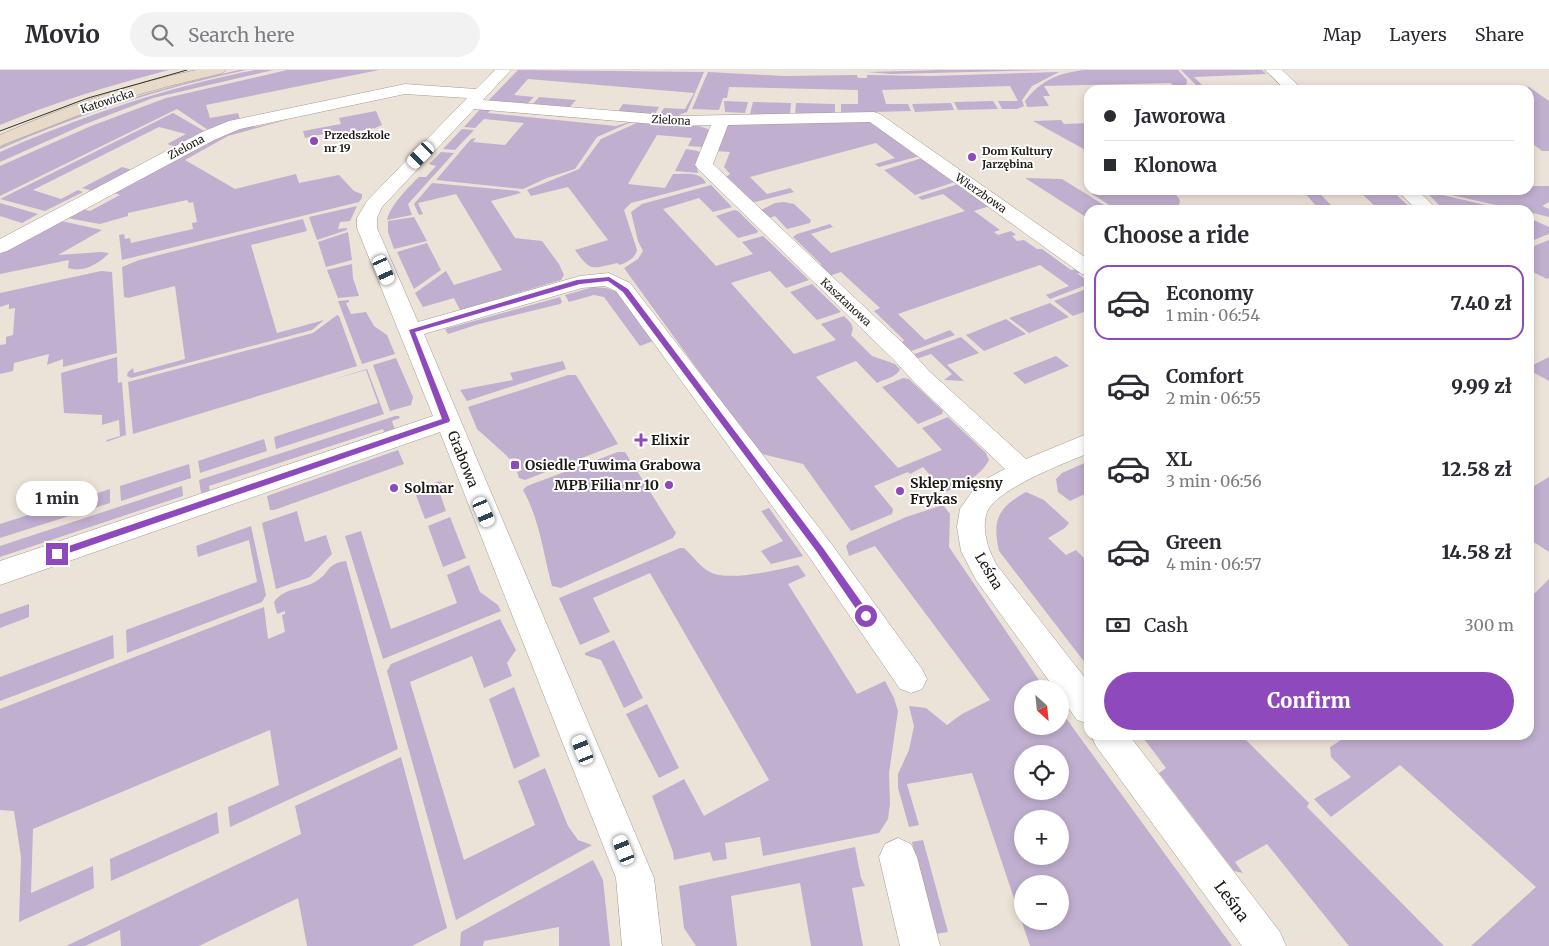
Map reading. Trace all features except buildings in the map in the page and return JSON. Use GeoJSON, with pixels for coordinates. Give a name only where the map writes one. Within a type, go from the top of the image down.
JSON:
{"type":"FeatureCollection","features":[{"type":"Feature","properties":{"kind":"main road","name":"Katowicka"},"geometry":{"type":"LineString","coordinates":[[0,141],[84,108],[130,93],[218,70]]}},
{"type":"Feature","properties":{"kind":"street","name":"Grabowa"},"geometry":{"type":"LineString","coordinates":[[502,70],[374,205],[367,218],[366,228],[411,331],[635,878],[642,946]]}},
{"type":"Feature","properties":{"kind":"street"},"geometry":{"type":"LineString","coordinates":[[1274,70],[1290,85]]}},
{"type":"Feature","properties":{"kind":"street","name":"Zielona"},"geometry":{"type":"LineString","coordinates":[[0,246],[235,124],[405,89],[473,100],[678,121],[874,117]]}},
{"type":"Feature","properties":{"kind":"street","name":"Wierzbowa"},"geometry":{"type":"LineString","coordinates":[[874,117],[1084,266]]}},
{"type":"Feature","properties":{"kind":"street","name":"Kasztanowa"},"geometry":{"type":"LineString","coordinates":[[721,121],[704,165],[902,355],[921,376],[1023,471]]}},
{"type":"Feature","properties":{"kind":"street"},"geometry":{"type":"LineString","coordinates":[[1412,195],[1422,205]]}},
{"type":"Feature","properties":{"kind":"street"},"geometry":{"type":"LineString","coordinates":[[411,331],[580,282],[609,279],[623,287],[820,550],[911,680]]}},
{"type":"Feature","properties":{"kind":"street"},"geometry":{"type":"LineString","coordinates":[[0,573],[447,420]]}},
{"type":"Feature","properties":{"kind":"street","name":"Leśna"},"geometry":{"type":"LineString","coordinates":[[1084,444],[1023,471],[988,490],[974,510],[971,527],[975,551],[986,572],[1084,702]]}},
{"type":"Feature","properties":{"kind":"street","name":"Leśna"},"geometry":{"type":"LineString","coordinates":[[1112,740],[1266,946]]}},
{"type":"Feature","properties":{"kind":"street"},"geometry":{"type":"LineString","coordinates":[[898,856],[920,946]]}},
{"type":"Feature","properties":{"kind":"shaded area"},"geometry":{"type":"Polygon","coordinates":[[[0,70],[169,70],[83,94],[0,125],[0,70]]]}},
{"type":"Feature","properties":{"kind":"shaded area"},"geometry":{"type":"Polygon","coordinates":[[[239,70],[246,70],[183,85],[121,103],[60,124],[0,149],[0,147],[58,123],[118,102],[239,70]]]}},
{"type":"Feature","properties":{"kind":"shaded area"},"geometry":{"type":"Polygon","coordinates":[[[255,70],[273,70],[153,98],[83,125],[0,162],[0,152],[62,126],[157,94],[255,70]]]}},
{"type":"Feature","properties":{"kind":"shaded area"},"geometry":{"type":"Polygon","coordinates":[[[287,70],[379,70],[206,105],[210,118],[238,113],[240,119],[208,130],[177,109],[0,196],[0,166],[91,126],[166,98],[287,70]]]}},
{"type":"Feature","properties":{"kind":"shaded area"},"geometry":{"type":"Polygon","coordinates":[[[518,70],[704,72],[687,112],[673,117],[659,116],[664,108],[685,109],[694,93],[528,79],[514,95],[534,97],[526,105],[489,100],[518,70]]]}},
{"type":"Feature","properties":{"kind":"shaded area"},"geometry":{"type":"Polygon","coordinates":[[[1046,70],[892,74],[867,72],[1046,70]]]}},
{"type":"Feature","properties":{"kind":"shaded area"},"geometry":{"type":"Polygon","coordinates":[[[1085,70],[1178,70],[1187,80],[1186,85],[1172,85],[1171,83],[1044,86],[1050,96],[1043,96],[1049,106],[1027,107],[1025,101],[1038,87],[1052,78],[1085,70]]]}},
{"type":"Feature","properties":{"kind":"shaded area"},"geometry":{"type":"Polygon","coordinates":[[[1181,70],[1262,70],[1266,74],[1194,77],[1202,85],[1196,85],[1181,70]]]}},
{"type":"Feature","properties":{"kind":"shaded area"},"geometry":{"type":"Polygon","coordinates":[[[708,72],[784,76],[857,75],[858,78],[867,78],[867,75],[932,76],[1059,72],[1032,86],[1022,100],[1024,106],[1017,109],[1002,109],[998,101],[1018,101],[1010,86],[882,90],[886,104],[908,104],[911,111],[841,113],[841,104],[858,104],[858,90],[729,87],[727,98],[723,98],[719,110],[692,109],[708,72]]]}},
{"type":"Feature","properties":{"kind":"shaded area"},"geometry":{"type":"Polygon","coordinates":[[[1534,90],[1549,101],[1549,151],[1542,151],[1534,145],[1534,90]]]}},
{"type":"Feature","properties":{"kind":"shaded area"},"geometry":{"type":"Polygon","coordinates":[[[539,97],[576,100],[569,108],[532,105],[539,97]]]}},
{"type":"Feature","properties":{"kind":"shaded area"},"geometry":{"type":"Polygon","coordinates":[[[724,101],[748,102],[745,113],[725,112],[724,101]]]}},
{"type":"Feature","properties":{"kind":"shaded area"},"geometry":{"type":"Polygon","coordinates":[[[993,101],[998,109],[958,110],[954,102],[993,101]]]}},
{"type":"Feature","properties":{"kind":"shaded area"},"geometry":{"type":"Polygon","coordinates":[[[753,102],[791,103],[790,114],[750,114],[753,102]]]}},
{"type":"Feature","properties":{"kind":"shaded area"},"geometry":{"type":"Polygon","coordinates":[[[796,103],[835,104],[835,113],[795,115],[796,103]]]}},
{"type":"Feature","properties":{"kind":"shaded area"},"geometry":{"type":"Polygon","coordinates":[[[951,103],[954,110],[915,112],[912,104],[951,103]]]}},
{"type":"Feature","properties":{"kind":"shaded area"},"geometry":{"type":"Polygon","coordinates":[[[623,104],[659,107],[654,116],[620,112],[619,110],[623,104]]]}},
{"type":"Feature","properties":{"kind":"shaded area"},"geometry":{"type":"Polygon","coordinates":[[[482,107],[492,108],[488,113],[616,126],[636,120],[597,137],[575,169],[547,178],[523,189],[436,180],[471,139],[476,138],[473,142],[505,145],[524,123],[484,119],[475,128],[464,127],[482,107]]]}},
{"type":"Feature","properties":{"kind":"shaded area"},"geometry":{"type":"Polygon","coordinates":[[[376,111],[382,125],[375,128],[329,136],[328,133],[305,138],[303,131],[341,124],[339,118],[376,111]]]}},
{"type":"Feature","properties":{"kind":"shaded area"},"geometry":{"type":"Polygon","coordinates":[[[173,113],[206,132],[177,147],[167,144],[186,134],[159,127],[33,190],[61,199],[78,190],[83,192],[45,211],[0,199],[173,113]]]}},
{"type":"Feature","properties":{"kind":"shaded area"},"geometry":{"type":"Polygon","coordinates":[[[290,119],[228,136],[185,160],[235,189],[296,174],[299,183],[339,175],[354,191],[362,194],[359,202],[122,260],[119,235],[124,234],[125,239],[130,238],[131,243],[193,229],[192,223],[197,222],[193,202],[189,203],[187,200],[128,213],[128,216],[100,224],[61,217],[82,209],[90,211],[120,195],[110,191],[183,154],[208,144],[203,142],[254,123],[255,127],[290,119]]]}},
{"type":"Feature","properties":{"kind":"shaded area"},"geometry":{"type":"Polygon","coordinates":[[[1061,120],[1064,124],[1084,123],[1084,149],[1033,121],[1061,120]]]}},
{"type":"Feature","properties":{"kind":"shaded area"},"geometry":{"type":"Polygon","coordinates":[[[641,121],[699,126],[709,131],[702,147],[688,146],[692,138],[657,135],[628,184],[665,188],[673,174],[696,175],[704,179],[706,183],[631,203],[624,210],[637,250],[635,255],[620,265],[617,263],[602,267],[592,267],[575,250],[608,240],[568,187],[531,196],[527,190],[579,169],[601,139],[641,121]]]}},
{"type":"Feature","properties":{"kind":"shaded area"},"geometry":{"type":"Polygon","coordinates":[[[868,121],[920,156],[879,167],[875,164],[895,158],[876,143],[750,177],[767,194],[790,188],[794,192],[755,202],[746,200],[723,179],[730,174],[724,167],[730,152],[714,151],[727,125],[731,123],[868,121]]]}},
{"type":"Feature","properties":{"kind":"shaded area"},"geometry":{"type":"Polygon","coordinates":[[[462,129],[474,130],[455,150],[443,149],[462,129]]]}},
{"type":"Feature","properties":{"kind":"shaded area"},"geometry":{"type":"Polygon","coordinates":[[[686,149],[700,153],[696,161],[698,173],[675,171],[686,149]]]}},
{"type":"Feature","properties":{"kind":"shaded area"},"geometry":{"type":"Polygon","coordinates":[[[441,152],[454,153],[408,204],[412,215],[387,220],[392,208],[405,191],[419,177],[426,177],[436,166],[429,164],[441,152]]]}},
{"type":"Feature","properties":{"kind":"shaded area"},"geometry":{"type":"Polygon","coordinates":[[[922,158],[955,182],[915,195],[884,170],[922,158]]]}},
{"type":"Feature","properties":{"kind":"shaded area"},"geometry":{"type":"Polygon","coordinates":[[[122,167],[132,170],[93,191],[82,188],[122,167]]]}},
{"type":"Feature","properties":{"kind":"shaded area"},"geometry":{"type":"Polygon","coordinates":[[[1025,178],[1062,179],[1084,193],[1084,195],[1088,195],[1104,205],[1084,205],[1084,216],[1025,178]]]}},
{"type":"Feature","properties":{"kind":"shaded area"},"geometry":{"type":"Polygon","coordinates":[[[432,183],[518,191],[521,193],[491,201],[515,238],[542,241],[559,264],[564,275],[561,280],[460,310],[454,298],[423,307],[415,293],[446,271],[454,285],[502,270],[456,194],[418,203],[423,214],[419,215],[414,204],[432,183]]]}},
{"type":"Feature","properties":{"kind":"shaded area"},"geometry":{"type":"Polygon","coordinates":[[[958,184],[990,206],[974,211],[1000,230],[994,232],[998,235],[1011,231],[1016,235],[1012,236],[1017,241],[1024,240],[1037,249],[1042,249],[1071,270],[1078,269],[1081,271],[1078,274],[1084,278],[1084,286],[1050,299],[1046,295],[1069,286],[1040,265],[898,314],[925,340],[950,330],[955,335],[906,353],[899,347],[904,340],[874,311],[880,308],[841,272],[826,277],[820,272],[821,264],[793,237],[797,234],[830,224],[833,227],[811,234],[831,253],[965,211],[943,194],[922,200],[918,197],[958,184]]]}},
{"type":"Feature","properties":{"kind":"shaded area"},"geometry":{"type":"Polygon","coordinates":[[[711,185],[732,207],[713,212],[699,198],[663,209],[716,266],[753,254],[742,242],[763,236],[809,280],[786,288],[770,271],[731,283],[794,354],[836,340],[821,324],[844,316],[852,325],[851,335],[872,356],[895,364],[900,369],[894,376],[877,383],[856,361],[816,377],[898,468],[942,450],[922,428],[948,417],[986,453],[989,460],[976,476],[945,492],[923,467],[910,474],[908,472],[874,486],[893,509],[892,514],[851,531],[803,464],[758,453],[624,268],[638,259],[643,251],[638,241],[631,212],[642,204],[711,185]]]}},
{"type":"Feature","properties":{"kind":"shaded area"},"geometry":{"type":"Polygon","coordinates":[[[1534,186],[1549,186],[1549,202],[1542,206],[1549,209],[1549,217],[1534,213],[1534,205],[1496,205],[1451,195],[1534,195],[1534,186]]]}},
{"type":"Feature","properties":{"kind":"shaded area"},"geometry":{"type":"Polygon","coordinates":[[[1094,195],[1176,195],[1180,200],[1179,205],[1109,205],[1094,195]]]}},
{"type":"Feature","properties":{"kind":"shaded area"},"geometry":{"type":"Polygon","coordinates":[[[1306,195],[1321,195],[1331,205],[1315,205],[1306,195]]]}},
{"type":"Feature","properties":{"kind":"shaded area"},"geometry":{"type":"Polygon","coordinates":[[[1363,195],[1396,195],[1408,205],[1374,205],[1363,195]]]}},
{"type":"Feature","properties":{"kind":"shaded area"},"geometry":{"type":"Polygon","coordinates":[[[1429,195],[1442,195],[1486,205],[1439,205],[1429,195]]]}},
{"type":"Feature","properties":{"kind":"shaded area"},"geometry":{"type":"Polygon","coordinates":[[[0,203],[38,214],[22,223],[0,216],[0,203]]]}},
{"type":"Feature","properties":{"kind":"shaded area"},"geometry":{"type":"Polygon","coordinates":[[[775,203],[794,204],[811,220],[810,223],[787,229],[775,216],[764,220],[761,210],[775,203]]]}},
{"type":"Feature","properties":{"kind":"shaded area"},"geometry":{"type":"Polygon","coordinates":[[[357,206],[350,221],[340,222],[338,229],[347,228],[347,230],[317,240],[309,217],[357,206]]]}},
{"type":"Feature","properties":{"kind":"shaded area"},"geometry":{"type":"Polygon","coordinates":[[[734,210],[738,211],[758,231],[757,233],[738,238],[716,216],[734,210]]]}},
{"type":"Feature","properties":{"kind":"shaded area"},"geometry":{"type":"Polygon","coordinates":[[[414,217],[427,241],[394,249],[388,232],[388,221],[414,217]]]}},
{"type":"Feature","properties":{"kind":"shaded area"},"geometry":{"type":"Polygon","coordinates":[[[303,219],[307,231],[251,245],[277,333],[324,320],[312,330],[131,378],[127,376],[128,372],[133,368],[134,373],[185,359],[175,286],[128,298],[124,297],[122,267],[139,260],[303,219]]]}},
{"type":"Feature","properties":{"kind":"shaded area"},"geometry":{"type":"Polygon","coordinates":[[[57,220],[102,230],[58,255],[109,253],[96,264],[85,268],[68,268],[69,260],[0,274],[0,254],[51,227],[57,220]]]}},
{"type":"Feature","properties":{"kind":"shaded area"},"geometry":{"type":"Polygon","coordinates":[[[1534,220],[1549,227],[1549,234],[1534,240],[1534,220]]]}},
{"type":"Feature","properties":{"kind":"shaded area"},"geometry":{"type":"Polygon","coordinates":[[[348,232],[352,260],[326,267],[318,242],[348,232]]]}},
{"type":"Feature","properties":{"kind":"shaded area"},"geometry":{"type":"Polygon","coordinates":[[[1549,240],[1549,278],[1547,279],[1534,272],[1534,246],[1549,240]]]}},
{"type":"Feature","properties":{"kind":"shaded area"},"geometry":{"type":"Polygon","coordinates":[[[427,243],[441,270],[414,289],[397,252],[427,243]]]}},
{"type":"Feature","properties":{"kind":"shaded area"},"geometry":{"type":"Polygon","coordinates":[[[352,264],[353,278],[359,296],[338,298],[327,270],[352,264]]]}},
{"type":"Feature","properties":{"kind":"shaded area"},"geometry":{"type":"Polygon","coordinates":[[[101,271],[112,272],[117,353],[63,367],[63,359],[47,365],[49,354],[14,363],[13,371],[0,374],[0,345],[6,344],[6,337],[13,335],[15,308],[9,309],[9,304],[0,307],[0,293],[101,271]]]}},
{"type":"Feature","properties":{"kind":"shaded area"},"geometry":{"type":"Polygon","coordinates":[[[812,284],[841,312],[817,320],[790,292],[812,284]]]}},
{"type":"Feature","properties":{"kind":"shaded area"},"geometry":{"type":"Polygon","coordinates":[[[593,287],[606,288],[620,293],[653,341],[640,346],[604,297],[594,295],[569,302],[565,295],[593,287]]]}},
{"type":"Feature","properties":{"kind":"shaded area"},"geometry":{"type":"Polygon","coordinates":[[[1084,290],[1084,312],[1073,316],[1054,301],[1084,290]]]}},
{"type":"Feature","properties":{"kind":"shaded area"},"geometry":{"type":"Polygon","coordinates":[[[560,297],[562,302],[560,304],[479,324],[448,334],[445,329],[560,297]]]}},
{"type":"Feature","properties":{"kind":"shaded area"},"geometry":{"type":"Polygon","coordinates":[[[349,300],[346,303],[351,314],[366,312],[374,326],[387,335],[395,354],[362,364],[338,301],[349,300]]]}},
{"type":"Feature","properties":{"kind":"shaded area"},"geometry":{"type":"Polygon","coordinates":[[[1050,303],[1069,317],[1029,333],[1009,318],[1050,303]]]}},
{"type":"Feature","properties":{"kind":"shaded area"},"geometry":{"type":"Polygon","coordinates":[[[337,315],[357,366],[133,434],[128,382],[313,333],[337,315]]]}},
{"type":"Feature","properties":{"kind":"shaded area"},"geometry":{"type":"Polygon","coordinates":[[[1006,319],[1026,334],[984,351],[966,335],[1006,319]]]}},
{"type":"Feature","properties":{"kind":"shaded area"},"geometry":{"type":"Polygon","coordinates":[[[961,337],[979,353],[947,365],[964,381],[944,380],[952,374],[931,354],[913,360],[909,356],[961,337]]]}},
{"type":"Feature","properties":{"kind":"shaded area"},"geometry":{"type":"Polygon","coordinates":[[[1056,356],[1069,366],[1025,384],[1013,373],[1056,356]]]}},
{"type":"Feature","properties":{"kind":"shaded area"},"geometry":{"type":"Polygon","coordinates":[[[117,357],[118,383],[122,382],[126,435],[106,442],[120,436],[119,420],[102,425],[102,415],[64,413],[61,373],[117,357]]]}},
{"type":"Feature","properties":{"kind":"shaded area"},"geometry":{"type":"Polygon","coordinates":[[[1549,357],[1549,381],[1534,373],[1534,364],[1549,357]]]}},
{"type":"Feature","properties":{"kind":"shaded area"},"geometry":{"type":"Polygon","coordinates":[[[396,358],[413,397],[411,405],[390,411],[373,365],[396,358]]]}},
{"type":"Feature","properties":{"kind":"shaded area"},"geometry":{"type":"Polygon","coordinates":[[[563,361],[566,369],[467,401],[460,390],[513,380],[510,373],[563,361]]]}},
{"type":"Feature","properties":{"kind":"shaded area"},"geometry":{"type":"Polygon","coordinates":[[[367,369],[384,414],[276,449],[274,437],[378,403],[366,370],[327,381],[367,369]]]}},
{"type":"Feature","properties":{"kind":"shaded area"},"geometry":{"type":"Polygon","coordinates":[[[568,375],[576,375],[618,444],[525,480],[519,478],[517,472],[522,470],[516,458],[509,459],[477,429],[468,407],[568,375]]]}},
{"type":"Feature","properties":{"kind":"shaded area"},"geometry":{"type":"Polygon","coordinates":[[[903,378],[909,379],[943,411],[942,414],[918,424],[882,387],[903,378]]]}},
{"type":"Feature","properties":{"kind":"shaded area"},"geometry":{"type":"Polygon","coordinates":[[[395,416],[400,418],[392,421],[395,430],[385,434],[383,429],[209,486],[210,491],[201,493],[199,480],[395,416]]]}},
{"type":"Feature","properties":{"kind":"shaded area"},"geometry":{"type":"Polygon","coordinates":[[[264,439],[267,451],[200,473],[198,461],[264,439]]]}},
{"type":"Feature","properties":{"kind":"shaded area"},"geometry":{"type":"Polygon","coordinates":[[[398,450],[404,464],[270,510],[267,496],[398,450]]]}},
{"type":"Feature","properties":{"kind":"shaded area"},"geometry":{"type":"Polygon","coordinates":[[[618,452],[625,452],[676,533],[673,538],[561,588],[552,586],[537,525],[523,490],[527,486],[618,452]]]}},
{"type":"Feature","properties":{"kind":"shaded area"},"geometry":{"type":"Polygon","coordinates":[[[1084,463],[1084,494],[1070,501],[1058,492],[1056,479],[1062,473],[1084,463]]]}},
{"type":"Feature","properties":{"kind":"shaded area"},"geometry":{"type":"Polygon","coordinates":[[[189,464],[191,478],[121,501],[120,486],[189,464]]]}},
{"type":"Feature","properties":{"kind":"shaded area"},"geometry":{"type":"Polygon","coordinates":[[[1549,477],[1549,552],[1534,542],[1534,486],[1549,477]]]}},
{"type":"Feature","properties":{"kind":"shaded area"},"geometry":{"type":"Polygon","coordinates":[[[441,481],[442,483],[438,488],[446,511],[425,519],[414,490],[441,481]]]}},
{"type":"Feature","properties":{"kind":"shaded area"},"geometry":{"type":"Polygon","coordinates":[[[182,486],[183,496],[0,557],[0,546],[182,486]]]}},
{"type":"Feature","properties":{"kind":"shaded area"},"geometry":{"type":"Polygon","coordinates":[[[110,489],[110,503],[0,538],[0,524],[110,489]]]}},
{"type":"Feature","properties":{"kind":"shaded area"},"geometry":{"type":"Polygon","coordinates":[[[1026,492],[1044,500],[1069,523],[1065,528],[1048,538],[1066,555],[1076,550],[1084,558],[1084,662],[999,551],[996,531],[999,515],[1009,503],[1026,492]]]}},
{"type":"Feature","properties":{"kind":"shaded area"},"geometry":{"type":"Polygon","coordinates":[[[943,505],[950,514],[949,547],[1039,680],[1014,680],[1014,735],[1069,735],[1069,722],[1232,946],[1030,946],[1025,930],[1069,930],[1069,875],[1014,875],[1014,898],[972,773],[907,784],[919,825],[909,827],[898,788],[898,774],[909,750],[914,726],[909,706],[926,708],[947,725],[962,714],[990,700],[875,546],[849,556],[846,546],[849,542],[906,517],[943,505]]]}},
{"type":"Feature","properties":{"kind":"shaded area"},"geometry":{"type":"Polygon","coordinates":[[[769,508],[803,556],[771,564],[761,551],[783,541],[761,511],[769,508]]]}},
{"type":"Feature","properties":{"kind":"shaded area"},"geometry":{"type":"Polygon","coordinates":[[[297,511],[305,542],[326,535],[332,554],[310,577],[276,589],[262,523],[297,511]]]}},
{"type":"Feature","properties":{"kind":"shaded area"},"geometry":{"type":"Polygon","coordinates":[[[450,517],[466,558],[443,567],[428,526],[450,517]]]}},
{"type":"Feature","properties":{"kind":"shaded area"},"geometry":{"type":"Polygon","coordinates":[[[251,526],[266,595],[262,602],[127,653],[126,630],[257,582],[249,540],[198,557],[196,546],[251,526]]]}},
{"type":"Feature","properties":{"kind":"shaded area"},"geometry":{"type":"Polygon","coordinates":[[[361,531],[391,629],[457,603],[447,575],[469,565],[480,592],[498,605],[501,611],[383,659],[345,536],[361,531]]]}},
{"type":"Feature","properties":{"kind":"shaded area"},"geometry":{"type":"Polygon","coordinates":[[[684,548],[707,570],[718,575],[753,574],[798,565],[806,576],[788,584],[857,694],[885,681],[898,711],[889,773],[890,804],[888,819],[879,833],[763,856],[760,837],[725,843],[727,859],[713,861],[710,852],[674,860],[673,852],[652,796],[684,779],[704,816],[769,780],[650,573],[593,598],[610,632],[580,645],[559,598],[684,548]]]}},
{"type":"Feature","properties":{"kind":"shaded area"},"geometry":{"type":"Polygon","coordinates":[[[346,561],[398,749],[230,827],[228,807],[279,785],[270,730],[33,829],[31,893],[93,866],[94,888],[19,922],[21,857],[14,811],[0,810],[0,709],[264,607],[268,639],[285,632],[282,615],[285,614],[285,611],[277,614],[274,602],[278,597],[289,591],[307,586],[322,577],[335,564],[346,561]]]}},
{"type":"Feature","properties":{"kind":"shaded area"},"geometry":{"type":"Polygon","coordinates":[[[1549,579],[1549,946],[1471,946],[1536,887],[1400,765],[1331,817],[1314,799],[1351,777],[1331,757],[1330,747],[1341,740],[1534,740],[1534,594],[1549,579]]]}},
{"type":"Feature","properties":{"kind":"shaded area"},"geometry":{"type":"Polygon","coordinates":[[[29,604],[29,617],[0,628],[0,614],[29,604]]]}},
{"type":"Feature","properties":{"kind":"shaded area"},"geometry":{"type":"Polygon","coordinates":[[[500,619],[516,650],[507,663],[512,676],[484,688],[472,656],[410,682],[464,860],[535,825],[518,781],[545,768],[568,826],[578,840],[592,845],[456,920],[387,671],[391,664],[500,619]]]}},
{"type":"Feature","properties":{"kind":"shaded area"},"geometry":{"type":"Polygon","coordinates":[[[113,635],[114,658],[0,701],[0,677],[113,635]]]}},
{"type":"Feature","properties":{"kind":"shaded area"},"geometry":{"type":"Polygon","coordinates":[[[614,640],[643,698],[624,708],[601,660],[585,655],[585,653],[614,640]]]}},
{"type":"Feature","properties":{"kind":"shaded area"},"geometry":{"type":"Polygon","coordinates":[[[514,687],[540,756],[514,769],[489,699],[514,687]]]}},
{"type":"Feature","properties":{"kind":"shaded area"},"geometry":{"type":"Polygon","coordinates":[[[647,704],[679,768],[659,778],[626,714],[647,704]]]}},
{"type":"Feature","properties":{"kind":"shaded area"},"geometry":{"type":"Polygon","coordinates":[[[1145,740],[1246,740],[1309,803],[1307,807],[1444,946],[1349,946],[1267,844],[1235,862],[1243,873],[1234,871],[1159,773],[1166,768],[1145,740]]]}},
{"type":"Feature","properties":{"kind":"shaded area"},"geometry":{"type":"Polygon","coordinates":[[[401,757],[447,928],[412,946],[307,946],[298,898],[199,946],[121,946],[120,930],[85,946],[66,946],[301,834],[295,806],[401,757]]]}},
{"type":"Feature","properties":{"kind":"shaded area"},"geometry":{"type":"Polygon","coordinates":[[[217,812],[219,833],[111,881],[110,859],[217,812]]]}},
{"type":"Feature","properties":{"kind":"shaded area"},"geometry":{"type":"Polygon","coordinates":[[[923,840],[948,932],[936,934],[912,842],[923,840]]]}},
{"type":"Feature","properties":{"kind":"shaded area"},"geometry":{"type":"Polygon","coordinates":[[[855,847],[861,878],[865,886],[852,888],[863,946],[811,946],[800,883],[731,896],[737,946],[696,946],[684,928],[679,886],[855,847]]]}},
{"type":"Feature","properties":{"kind":"shaded area"},"geometry":{"type":"Polygon","coordinates":[[[593,860],[603,880],[610,946],[559,946],[559,927],[484,941],[483,946],[460,946],[461,932],[593,860]]]}},
{"type":"Feature","properties":{"kind":"tram line"},"geometry":{"type":"LineString","coordinates":[[0,131],[88,98],[187,70]]}},
{"type":"Feature","properties":{"kind":"place","name":"Przedszkole nr 19"},"geometry":{"type":"Point","coordinates":[314,141]}},
{"type":"Feature","properties":{"kind":"place","name":"Dom Kultury Jarzębina"},"geometry":{"type":"Point","coordinates":[972,157]}},
{"type":"Feature","properties":{"kind":"place","name":"Elixir"},"geometry":{"type":"Point","coordinates":[641,440]}},
{"type":"Feature","properties":{"kind":"place","name":"Osiedle Tuwima Grabowa"},"geometry":{"type":"Point","coordinates":[515,465]}},
{"type":"Feature","properties":{"kind":"place","name":"MPB Filia nr 10"},"geometry":{"type":"Point","coordinates":[669,485]}},
{"type":"Feature","properties":{"kind":"place","name":"Solmar"},"geometry":{"type":"Point","coordinates":[394,488]}},
{"type":"Feature","properties":{"kind":"place","name":"Sklep mięsny Frykas"},"geometry":{"type":"Point","coordinates":[900,491]}},
{"type":"Feature","properties":{"kind":"route"},"geometry":{"type":"LineString","coordinates":[[57,554],[447,420],[411,331],[580,282],[609,279],[626,290],[820,550],[866,616]]}}]}
